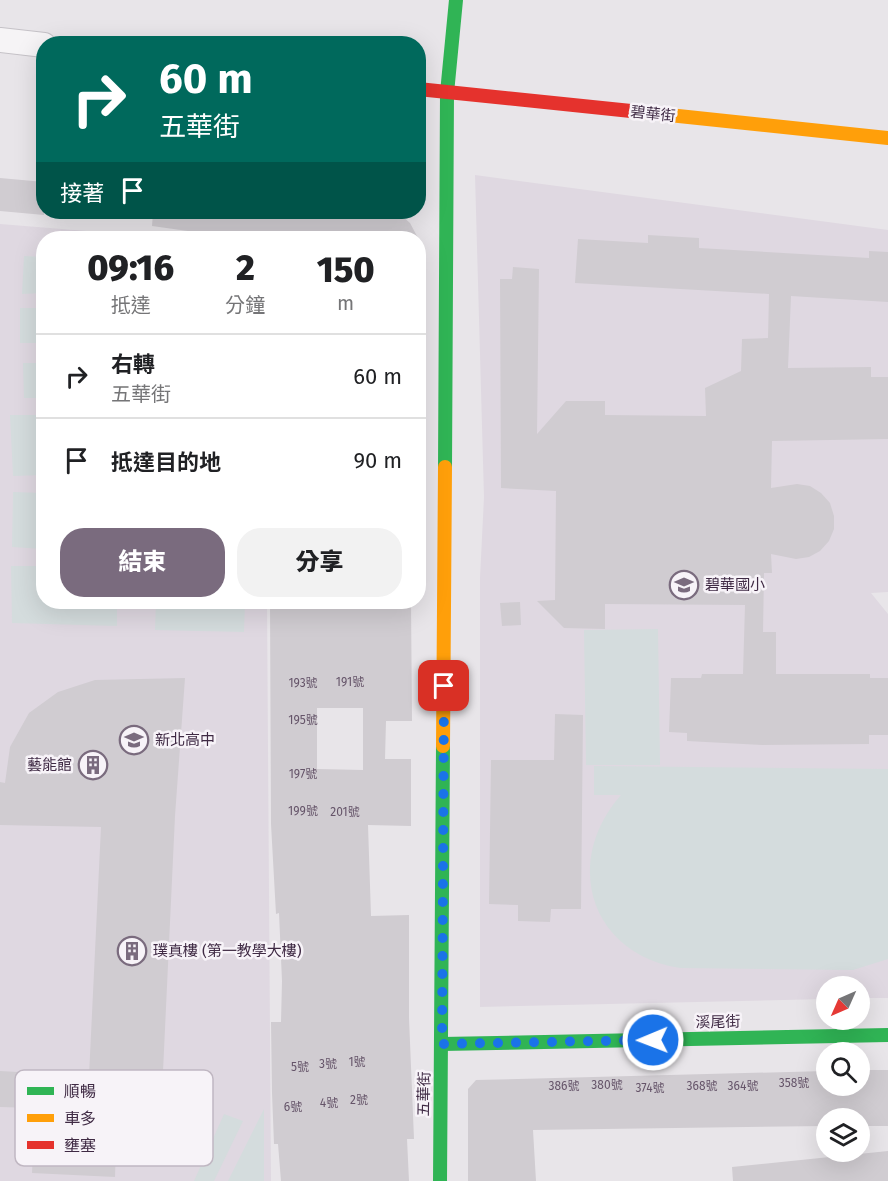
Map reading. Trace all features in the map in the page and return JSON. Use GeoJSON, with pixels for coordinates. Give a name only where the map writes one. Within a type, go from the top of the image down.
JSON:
{"type":"FeatureCollection","features":[{"type":"Feature","properties":{"kind":"street","name":"五華街"},"geometry":{"type":"LineString","coordinates":[[440,1181],[447,93],[456,0]]}},
{"type":"Feature","properties":{"kind":"street"},"geometry":{"type":"LineString","coordinates":[[0,40],[36,44]]}},
{"type":"Feature","properties":{"kind":"street","name":"碧華街"},"geometry":{"type":"LineString","coordinates":[[426,91],[888,138]]}},
{"type":"Feature","properties":{"kind":"street","name":"溪尾街"},"geometry":{"type":"LineString","coordinates":[[442,1044],[888,1035]]}},
{"type":"Feature","properties":{"kind":"shaded area","name":"碧華國小"},"geometry":{"type":"Polygon","coordinates":[[[475,175],[888,230],[888,592],[871,593],[888,614],[888,998],[870,998],[870,976],[816,976],[816,999],[480,1007],[480,578],[484,497],[475,175]]]}},
{"type":"Feature","properties":{"kind":"shaded area","name":"新北高中"},"geometry":{"type":"Polygon","coordinates":[[[0,224],[86,231],[36,231],[36,609],[267,609],[271,1181],[0,1181],[0,224]]]}},
{"type":"Feature","properties":{"kind":"shaded area"},"geometry":{"type":"Polygon","coordinates":[[[24,256],[36,257],[36,293],[22,294],[24,256]]]}},
{"type":"Feature","properties":{"kind":"shaded area"},"geometry":{"type":"Polygon","coordinates":[[[20,308],[36,308],[36,343],[20,343],[20,308]]]}},
{"type":"Feature","properties":{"kind":"shaded area"},"geometry":{"type":"Polygon","coordinates":[[[23,363],[36,363],[36,398],[24,398],[23,363]]]}},
{"type":"Feature","properties":{"kind":"shaded area"},"geometry":{"type":"Polygon","coordinates":[[[10,415],[36,415],[36,475],[13,476],[10,415]]]}},
{"type":"Feature","properties":{"kind":"shaded area"},"geometry":{"type":"Polygon","coordinates":[[[13,492],[36,493],[36,549],[12,547],[13,492]]]}},
{"type":"Feature","properties":{"kind":"shaded area"},"geometry":{"type":"Polygon","coordinates":[[[11,566],[36,566],[36,609],[117,609],[117,626],[12,623],[11,566]]]}},
{"type":"Feature","properties":{"kind":"shaded area"},"geometry":{"type":"Polygon","coordinates":[[[156,609],[245,609],[244,632],[155,630],[156,609]]]}},
{"type":"Feature","properties":{"kind":"shaded area"},"geometry":{"type":"Polygon","coordinates":[[[658,629],[660,765],[586,765],[584,630],[658,629]]]}},
{"type":"Feature","properties":{"kind":"shaded area"},"geometry":{"type":"Polygon","coordinates":[[[594,766],[888,769],[888,959],[853,970],[680,968],[649,959],[625,944],[606,925],[595,901],[590,875],[593,848],[603,821],[621,795],[594,795],[594,766]]]}},
{"type":"Feature","properties":{"kind":"shaded area"},"geometry":{"type":"Polygon","coordinates":[[[264,1109],[264,1181],[228,1181],[264,1109]]]}},
{"type":"Feature","properties":{"kind":"shaded area"},"geometry":{"type":"Polygon","coordinates":[[[224,1114],[243,1121],[214,1181],[194,1181],[201,1166],[213,1166],[213,1139],[224,1114]]]}},
{"type":"Feature","properties":{"kind":"building"},"geometry":{"type":"Polygon","coordinates":[[[0,178],[36,181],[36,214],[0,211],[0,178]]]}},
{"type":"Feature","properties":{"kind":"building"},"geometry":{"type":"Polygon","coordinates":[[[152,219],[406,219],[414,231],[188,231],[152,226],[152,219]]]}},
{"type":"Feature","properties":{"kind":"building"},"geometry":{"type":"Polygon","coordinates":[[[648,235],[699,238],[699,248],[869,258],[869,251],[888,252],[888,302],[791,296],[788,368],[871,367],[871,377],[888,377],[888,439],[772,441],[771,488],[797,484],[810,486],[821,493],[830,503],[834,516],[834,529],[829,541],[820,551],[809,557],[796,559],[771,554],[772,573],[764,573],[763,632],[776,632],[776,674],[870,674],[870,678],[888,678],[888,735],[869,735],[869,744],[762,745],[687,741],[687,733],[669,732],[671,678],[701,678],[702,674],[743,674],[745,605],[605,604],[605,629],[564,628],[537,601],[555,600],[556,491],[501,488],[500,279],[512,279],[513,267],[539,269],[537,434],[566,401],[605,401],[605,415],[706,416],[705,388],[741,371],[742,339],[768,338],[769,294],[575,283],[578,239],[648,243],[648,235]]]}},
{"type":"Feature","properties":{"kind":"building"},"geometry":{"type":"Polygon","coordinates":[[[520,602],[521,625],[502,626],[500,603],[520,602]]]}},
{"type":"Feature","properties":{"kind":"building"},"geometry":{"type":"Polygon","coordinates":[[[270,609],[411,609],[412,721],[386,721],[385,759],[411,759],[411,826],[368,825],[371,916],[409,915],[409,1018],[414,1139],[407,1139],[409,1181],[281,1181],[278,1144],[274,1144],[272,1093],[271,1022],[281,1022],[282,981],[279,913],[276,914],[271,824],[270,609]],[[317,708],[317,769],[363,770],[363,708],[317,708]]]}},
{"type":"Feature","properties":{"kind":"building"},"geometry":{"type":"Polygon","coordinates":[[[185,678],[175,816],[163,1070],[89,1070],[101,827],[0,825],[0,782],[5,783],[10,747],[29,713],[58,692],[95,680],[185,678]]]}},
{"type":"Feature","properties":{"kind":"building"},"geometry":{"type":"Polygon","coordinates":[[[555,714],[583,715],[581,909],[551,909],[550,922],[518,921],[518,905],[489,904],[491,760],[554,760],[555,714]]]}},
{"type":"Feature","properties":{"kind":"building"},"geometry":{"type":"Polygon","coordinates":[[[870,1070],[888,1070],[888,1126],[870,1126],[870,1108],[816,1108],[816,1126],[533,1130],[536,1181],[468,1181],[468,1089],[476,1080],[816,1071],[816,1096],[870,1096],[870,1070]]]}},
{"type":"Feature","properties":{"kind":"building"},"geometry":{"type":"Polygon","coordinates":[[[0,1071],[15,1072],[15,1107],[0,1107],[0,1071]]]}},
{"type":"Feature","properties":{"kind":"building"},"geometry":{"type":"Polygon","coordinates":[[[888,1151],[888,1181],[733,1181],[732,1167],[816,1158],[816,1162],[870,1162],[870,1153],[888,1151]]]}},
{"type":"Feature","properties":{"kind":"building"},"geometry":{"type":"Polygon","coordinates":[[[32,1166],[115,1166],[115,1177],[32,1173],[32,1166]]]}},
{"type":"Feature","properties":{"kind":"traffic: fast"},"geometry":{"type":"LineString","coordinates":[[445,467],[447,93],[456,0]]}},
{"type":"Feature","properties":{"kind":"traffic: fast"},"geometry":{"type":"LineString","coordinates":[[440,1181],[443,746]]}},
{"type":"Feature","properties":{"kind":"traffic: fast"},"geometry":{"type":"LineString","coordinates":[[442,1044],[888,1035]]}},
{"type":"Feature","properties":{"kind":"traffic: slow"},"geometry":{"type":"LineString","coordinates":[[631,111],[888,138]]}},
{"type":"Feature","properties":{"kind":"traffic: slow"},"geometry":{"type":"LineString","coordinates":[[443,746],[445,467]]}},
{"type":"Feature","properties":{"kind":"traffic: jam"},"geometry":{"type":"LineString","coordinates":[[426,90],[631,111]]}},
{"type":"Feature","properties":{"kind":"place","name":"碧華國小"},"geometry":{"type":"Point","coordinates":[684,585]}},
{"type":"Feature","properties":{"kind":"place","name":"新北高中"},"geometry":{"type":"Point","coordinates":[134,740]}},
{"type":"Feature","properties":{"kind":"place","name":"藝能館"},"geometry":{"type":"Point","coordinates":[93,765]}},
{"type":"Feature","properties":{"kind":"place","name":"璞真樓 (第一教學大樓)"},"geometry":{"type":"Point","coordinates":[132,951]}},
{"type":"Feature","properties":{"kind":"route"},"geometry":{"type":"LineString","coordinates":[[444,686],[442,1044],[653,1040]]}}]}
